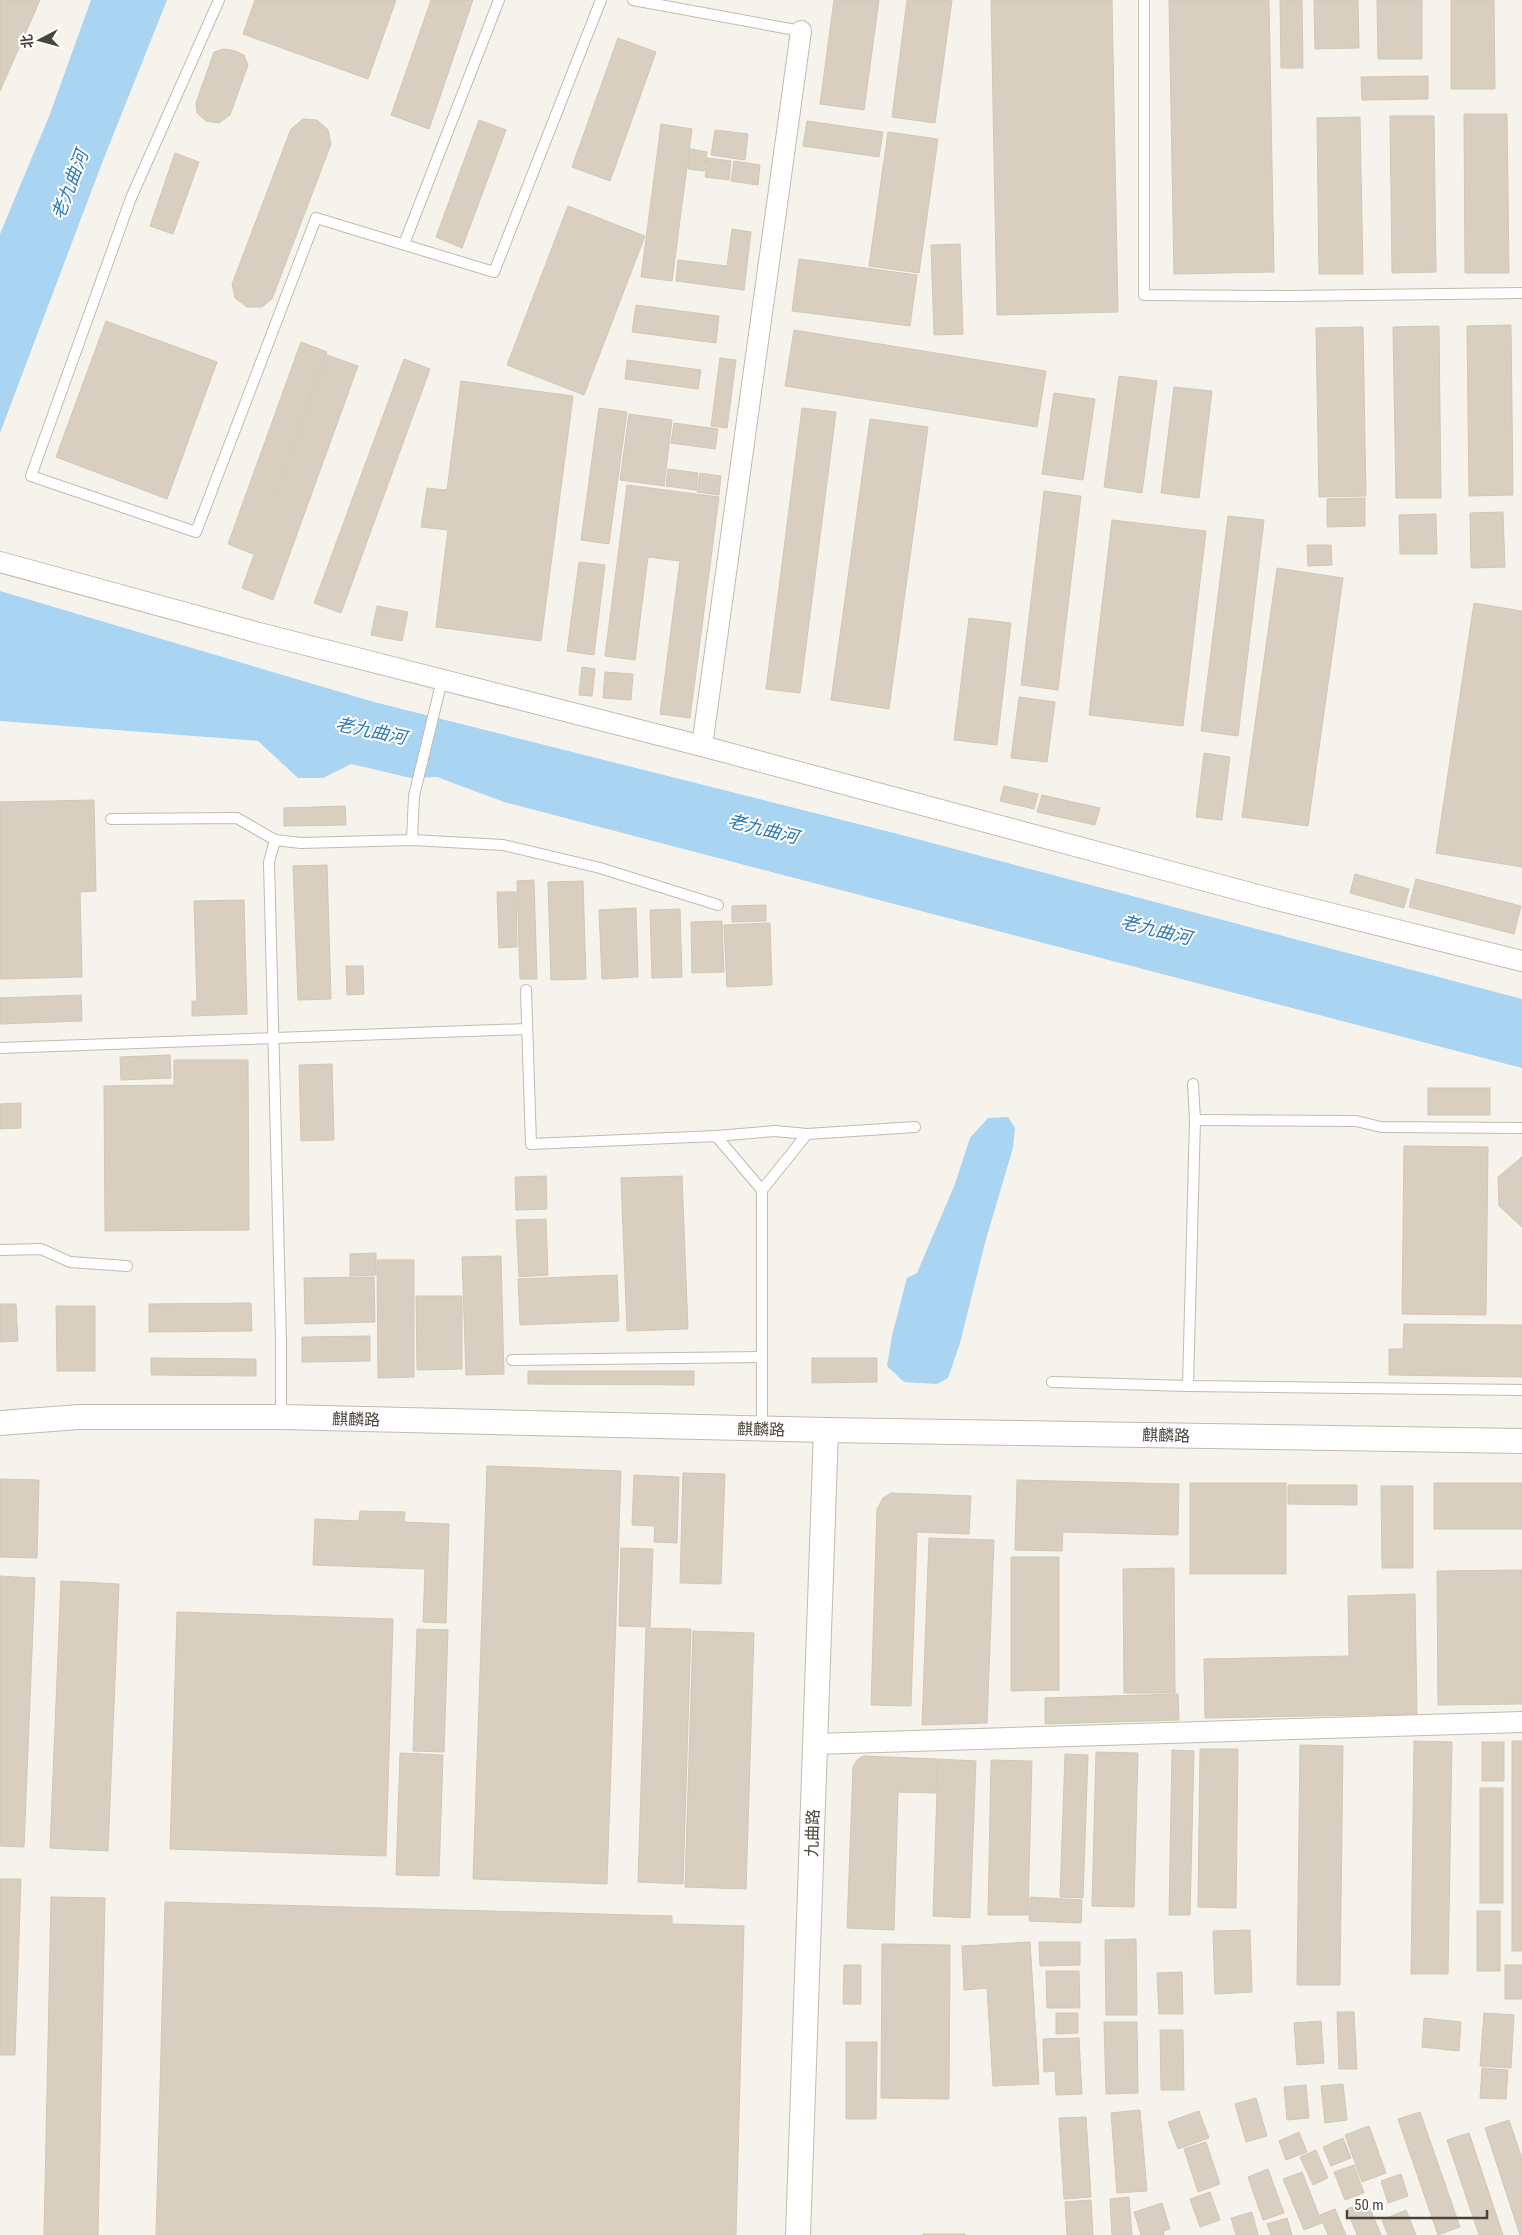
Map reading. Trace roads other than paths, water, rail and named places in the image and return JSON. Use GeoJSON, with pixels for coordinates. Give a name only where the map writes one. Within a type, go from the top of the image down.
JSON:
{"type":"FeatureCollection","features":[{"type":"Feature","properties":{"kind":"street"},"geometry":{"type":"LineString","coordinates":[[702,746],[801,31]]}},
{"type":"Feature","properties":{"kind":"street"},"geometry":{"type":"LineString","coordinates":[[0,562],[259,633],[702,746],[1269,898],[1522,961]]}},
{"type":"Feature","properties":{"kind":"street","name":"麒麟路"},"geometry":{"type":"LineString","coordinates":[[0,1423],[79,1417],[281,1417],[762,1429],[1522,1441]]}},
{"type":"Feature","properties":{"kind":"street","name":"九曲路"},"geometry":{"type":"LineString","coordinates":[[798,2235],[826,1430]]}},
{"type":"Feature","properties":{"kind":"street"},"geometry":{"type":"LineString","coordinates":[[815,1744],[1522,1722]]}},
{"type":"Feature","properties":{"kind":"lane"},"geometry":{"type":"LineString","coordinates":[[219,0],[131,198],[30,476],[196,532],[316,218],[494,272],[601,0]]}},
{"type":"Feature","properties":{"kind":"lane"},"geometry":{"type":"LineString","coordinates":[[404,244],[499,0]]}},
{"type":"Feature","properties":{"kind":"lane"},"geometry":{"type":"LineString","coordinates":[[633,0],[801,31]]}},
{"type":"Feature","properties":{"kind":"lane"},"geometry":{"type":"LineString","coordinates":[[1144,0],[1144,295],[1288,296],[1522,293]]}},
{"type":"Feature","properties":{"kind":"lane"},"geometry":{"type":"LineString","coordinates":[[412,840],[414,796],[442,680]]}},
{"type":"Feature","properties":{"kind":"lane"},"geometry":{"type":"LineString","coordinates":[[112,819],[237,818],[276,840],[301,843],[412,840],[503,845],[600,868],[718,905]]}},
{"type":"Feature","properties":{"kind":"lane"},"geometry":{"type":"LineString","coordinates":[[276,840],[269,862],[281,1341],[281,1417]]}},
{"type":"Feature","properties":{"kind":"lane"},"geometry":{"type":"LineString","coordinates":[[526,990],[531,1144],[716,1136],[775,1131],[807,1134],[915,1127]]}},
{"type":"Feature","properties":{"kind":"lane"},"geometry":{"type":"LineString","coordinates":[[0,1048],[528,1029]]}},
{"type":"Feature","properties":{"kind":"lane"},"geometry":{"type":"LineString","coordinates":[[1188,1386],[1195,1120],[1193,1084]]}},
{"type":"Feature","properties":{"kind":"lane"},"geometry":{"type":"LineString","coordinates":[[1195,1120],[1356,1121],[1382,1127],[1522,1128]]}},
{"type":"Feature","properties":{"kind":"lane"},"geometry":{"type":"LineString","coordinates":[[762,1429],[762,1190],[807,1134]]}},
{"type":"Feature","properties":{"kind":"lane"},"geometry":{"type":"LineString","coordinates":[[716,1136],[762,1190]]}},
{"type":"Feature","properties":{"kind":"lane"},"geometry":{"type":"LineString","coordinates":[[0,1250],[40,1249],[70,1262],[127,1266]]}},
{"type":"Feature","properties":{"kind":"lane"},"geometry":{"type":"LineString","coordinates":[[512,1360],[762,1357]]}},
{"type":"Feature","properties":{"kind":"lane"},"geometry":{"type":"LineString","coordinates":[[1052,1382],[1188,1386],[1522,1390]]}},
{"type":"Feature","properties":{"kind":"water","name":"老九曲河"},"geometry":{"type":"Polygon","coordinates":[[[91,0],[167,0],[102,163],[0,433],[0,234],[50,114],[91,0]]]}},
{"type":"Feature","properties":{"kind":"water","name":"老九曲河"},"geometry":{"type":"Polygon","coordinates":[[[0,591],[374,702],[894,833],[1522,999],[1522,1068],[504,802],[437,777],[411,778],[351,764],[323,778],[298,778],[258,741],[0,721],[0,591]]]}},
{"type":"Feature","properties":{"kind":"water"},"geometry":{"type":"Polygon","coordinates":[[[1008,1117],[1015,1128],[1013,1148],[986,1239],[960,1343],[948,1378],[937,1384],[904,1382],[887,1366],[892,1336],[907,1278],[917,1273],[955,1184],[970,1138],[988,1118],[1008,1117]]]}}]}
